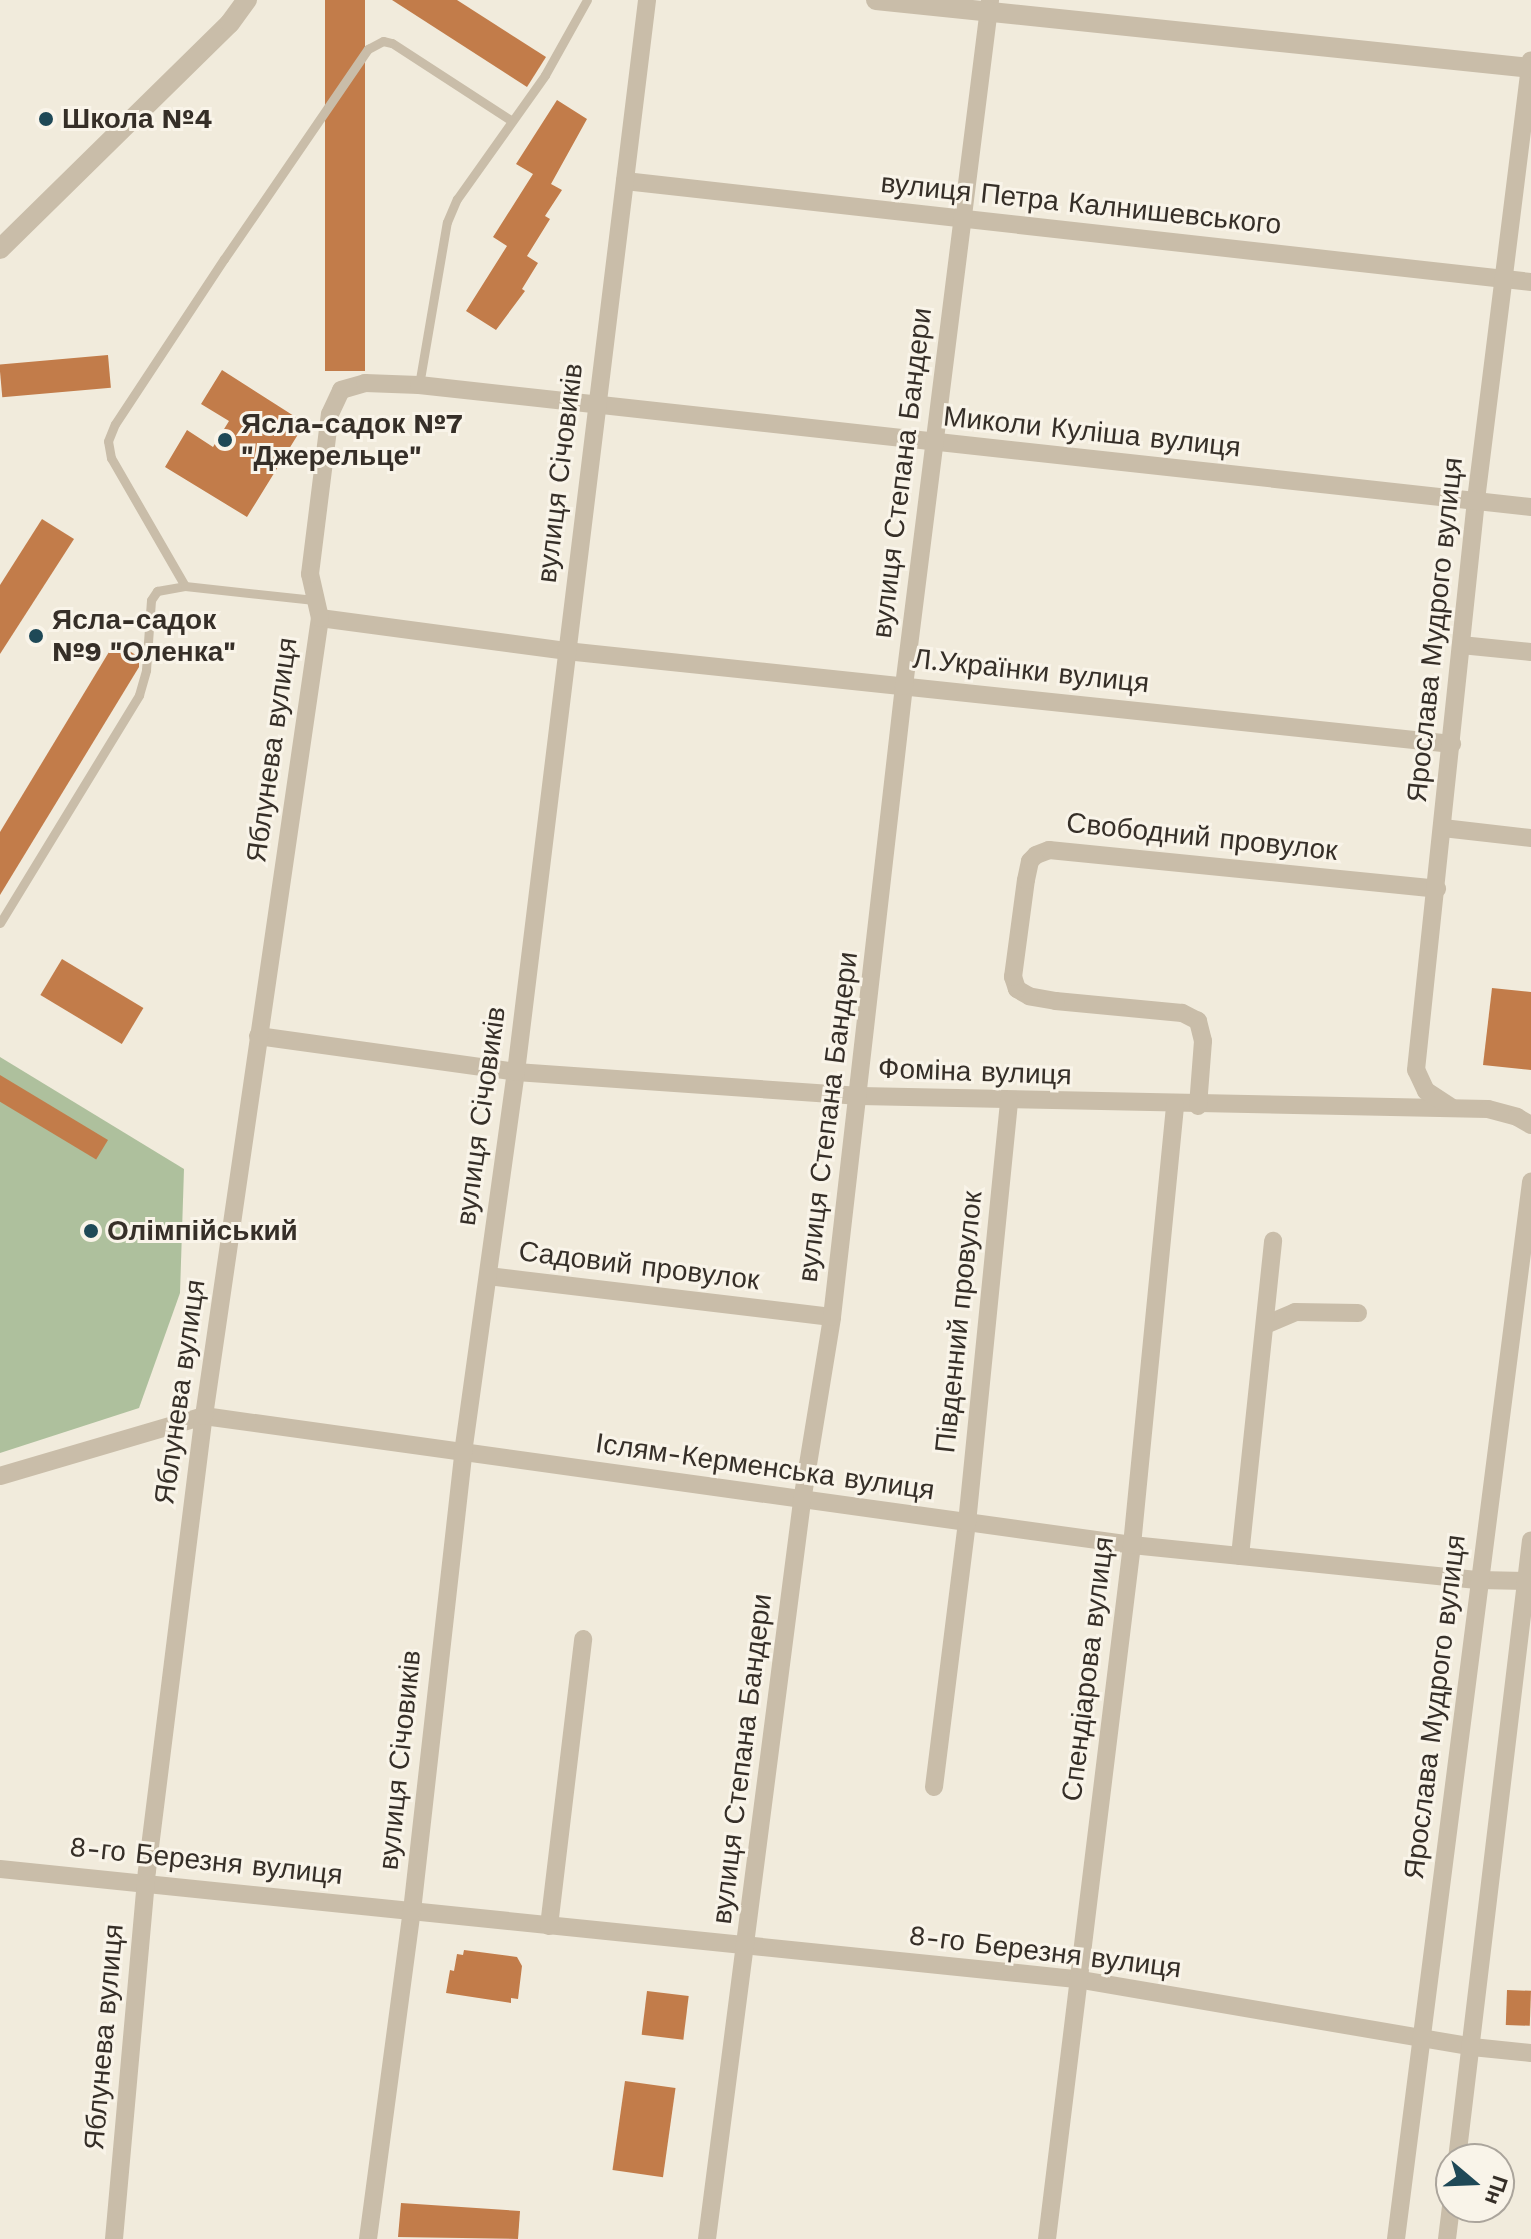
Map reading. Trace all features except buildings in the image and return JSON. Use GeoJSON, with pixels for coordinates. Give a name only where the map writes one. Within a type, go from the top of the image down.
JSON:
{"type":"FeatureCollection","features":[{"type":"Feature","properties":{"kind":"street","name":"вулиця Січовиків"},"geometry":{"type":"LineString","coordinates":[[368,2239],[412,1911],[463,1453],[516,1072],[647,0]]}},
{"type":"Feature","properties":{"kind":"street"},"geometry":{"type":"LineString","coordinates":[[876,0],[989,6],[1531,68]]}},
{"type":"Feature","properties":{"kind":"street"},"geometry":{"type":"LineString","coordinates":[[0,249],[230,23],[245,1]]}},
{"type":"Feature","properties":{"kind":"street","name":"вулиця Степана Бандери"},"geometry":{"type":"LineString","coordinates":[[707,2239],[802,1501],[832,1317],[860,1096],[904,686],[989,6]]}},
{"type":"Feature","properties":{"kind":"street","name":"Ярослава Мудрого вулиця"},"geometry":{"type":"LineString","coordinates":[[1453,1108],[1426,1091],[1416,1070],[1476,500],[1531,60]]}},
{"type":"Feature","properties":{"kind":"street","name":"вулиця Петра Калнишевського"},"geometry":{"type":"LineString","coordinates":[[625,181],[1531,282]]}},
{"type":"Feature","properties":{"kind":"street","name":"Миколи Куліша вулиця"},"geometry":{"type":"LineString","coordinates":[[330,414],[341,390],[365,383],[419,385],[934,444],[1531,507]]}},
{"type":"Feature","properties":{"kind":"street","name":"Яблунева вулиця"},"geometry":{"type":"LineString","coordinates":[[114,2239],[146,1881],[204,1416],[317,609],[310,574],[330,414]]}},
{"type":"Feature","properties":{"kind":"street","name":"Л.Українки вулиця"},"geometry":{"type":"LineString","coordinates":[[317,609],[566,651],[1452,744]]}},
{"type":"Feature","properties":{"kind":"street"},"geometry":{"type":"LineString","coordinates":[[1461,645],[1531,652]]}},
{"type":"Feature","properties":{"kind":"street"},"geometry":{"type":"LineString","coordinates":[[1443,828],[1531,838]]}},
{"type":"Feature","properties":{"kind":"street","name":"Свободний провулок"},"geometry":{"type":"LineString","coordinates":[[1198,1106],[1203,1041],[1198,1021],[1182,1013],[1056,1001],[1029,996],[1017,989],[1013,977],[1026,880],[1030,861],[1036,855],[1049,850],[1437,889]]}},
{"type":"Feature","properties":{"kind":"street","name":"Фоміна вулиця"},"geometry":{"type":"LineString","coordinates":[[258,1036],[516,1072],[860,1096],[1198,1106],[1453,1108]]}},
{"type":"Feature","properties":{"kind":"street","name":"Південний провулок"},"geometry":{"type":"LineString","coordinates":[[934,1787],[967,1523],[1009,1100]]}},
{"type":"Feature","properties":{"kind":"street","name":"Спендіарова вулиця"},"geometry":{"type":"LineString","coordinates":[[1047,2239],[1076,1979],[1132,1545],[1175,1105]]}},
{"type":"Feature","properties":{"kind":"street"},"geometry":{"type":"LineString","coordinates":[[1453,1108],[1488,1109],[1517,1117],[1531,1125]]}},
{"type":"Feature","properties":{"kind":"street","name":"Ярослава Мудрого вулиця"},"geometry":{"type":"LineString","coordinates":[[1396,2239],[1531,1182]]}},
{"type":"Feature","properties":{"kind":"street"},"geometry":{"type":"LineString","coordinates":[[1240,1556],[1273,1241]]}},
{"type":"Feature","properties":{"kind":"street","name":"Садовий провулок"},"geometry":{"type":"LineString","coordinates":[[488,1276],[832,1317]]}},
{"type":"Feature","properties":{"kind":"street"},"geometry":{"type":"LineString","coordinates":[[1265,1325],[1295,1312],[1358,1313]]}},
{"type":"Feature","properties":{"kind":"street","name":"Іслям-Керменська вулиця"},"geometry":{"type":"LineString","coordinates":[[0,1476],[204,1416],[1132,1545],[1479,1580],[1529,1581]]}},
{"type":"Feature","properties":{"kind":"street"},"geometry":{"type":"LineString","coordinates":[[1459,2143],[1529,1581],[1531,1540]]}},
{"type":"Feature","properties":{"kind":"street"},"geometry":{"type":"LineString","coordinates":[[549,1926],[583,1639]]}},
{"type":"Feature","properties":{"kind":"street","name":"8-го Березня вулиця"},"geometry":{"type":"LineString","coordinates":[[0,1869],[146,1881],[746,1947],[1076,1979],[1472,2047],[1531,2053]]}},
{"type":"Feature","properties":{"kind":"lane"},"geometry":{"type":"LineString","coordinates":[[419,385],[447,222],[457,199],[545,75],[587,0]]}},
{"type":"Feature","properties":{"kind":"lane"},"geometry":{"type":"LineString","coordinates":[[185,586],[111,458],[108,441],[115,424],[224,259],[368,49],[383,41],[392,43],[512,121]]}},
{"type":"Feature","properties":{"kind":"lane"},"geometry":{"type":"LineString","coordinates":[[0,923],[139,695],[146,670],[151,600],[157,591],[185,586],[317,609]]}},
{"type":"Feature","properties":{"kind":"green space","name":"Олімпійський"},"geometry":{"type":"Polygon","coordinates":[[[0,1057],[184,1169],[180,1293],[139,1408],[0,1453],[0,1057]]]}},
{"type":"Feature","properties":{"kind":"place","name":"Школа №4"},"geometry":{"type":"Point","coordinates":[46,119]}},
{"type":"Feature","properties":{"kind":"place","name":"Ясла-садок №7 \"Джерельце\""},"geometry":{"type":"Point","coordinates":[225,440]}},
{"type":"Feature","properties":{"kind":"place","name":"Ясла-садок №9 \"Оленка\""},"geometry":{"type":"Point","coordinates":[36,636]}},
{"type":"Feature","properties":{"kind":"place","name":"Олімпійський"},"geometry":{"type":"Point","coordinates":[91,1231]}}]}
